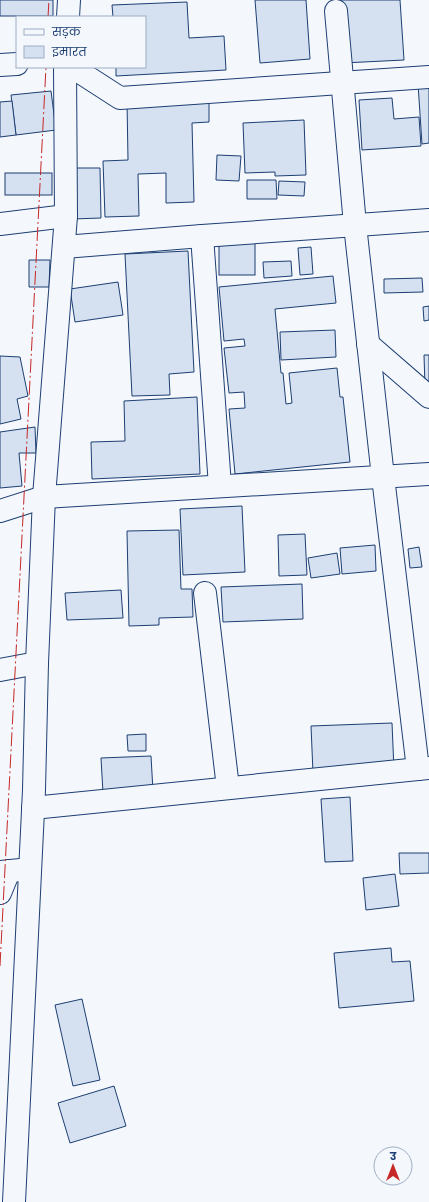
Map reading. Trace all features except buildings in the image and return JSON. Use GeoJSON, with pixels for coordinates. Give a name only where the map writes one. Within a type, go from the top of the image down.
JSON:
{"type":"FeatureCollection","features":[{"type":"Feature","properties":{"kind":"street"},"geometry":{"type":"LineString","coordinates":[[68,16],[69,0]]}},
{"type":"Feature","properties":{"kind":"street"},"geometry":{"type":"LineString","coordinates":[[33,808],[424,768],[382,477],[355,225],[336,11]]}},
{"type":"Feature","properties":{"kind":"street"},"geometry":{"type":"LineString","coordinates":[[0,65],[16,64]]}},
{"type":"Feature","properties":{"kind":"street"},"geometry":{"type":"LineString","coordinates":[[14,1202],[33,808],[44,496],[66,216],[65,68]]}},
{"type":"Feature","properties":{"kind":"street"},"geometry":{"type":"LineString","coordinates":[[74,68],[120,98],[429,77]]}},
{"type":"Feature","properties":{"kind":"street"},"geometry":{"type":"LineString","coordinates":[[0,224],[66,216]]}},
{"type":"Feature","properties":{"kind":"street"},"geometry":{"type":"LineString","coordinates":[[64,247],[429,220]]}},
{"type":"Feature","properties":{"kind":"street"},"geometry":{"type":"LineString","coordinates":[[202,236],[220,486]]}},
{"type":"Feature","properties":{"kind":"street"},"geometry":{"type":"LineString","coordinates":[[368,344],[429,396]]}},
{"type":"Feature","properties":{"kind":"street"},"geometry":{"type":"LineString","coordinates":[[0,511],[44,496],[429,474]]}},
{"type":"Feature","properties":{"kind":"street"},"geometry":{"type":"LineString","coordinates":[[205,594],[228,788]]}},
{"type":"Feature","properties":{"kind":"street"},"geometry":{"type":"LineString","coordinates":[[0,670],[37,663]]}},
{"type":"Feature","properties":{"kind":"street"},"geometry":{"type":"LineString","coordinates":[[0,893],[4,872],[30,869]]}},
{"type":"Feature","properties":{"kind":"power"},"geometry":{"type":"LineString","coordinates":[[48,16],[49,0]]}},
{"type":"Feature","properties":{"kind":"power"},"geometry":{"type":"LineString","coordinates":[[0,966],[46,68]]}}]}
